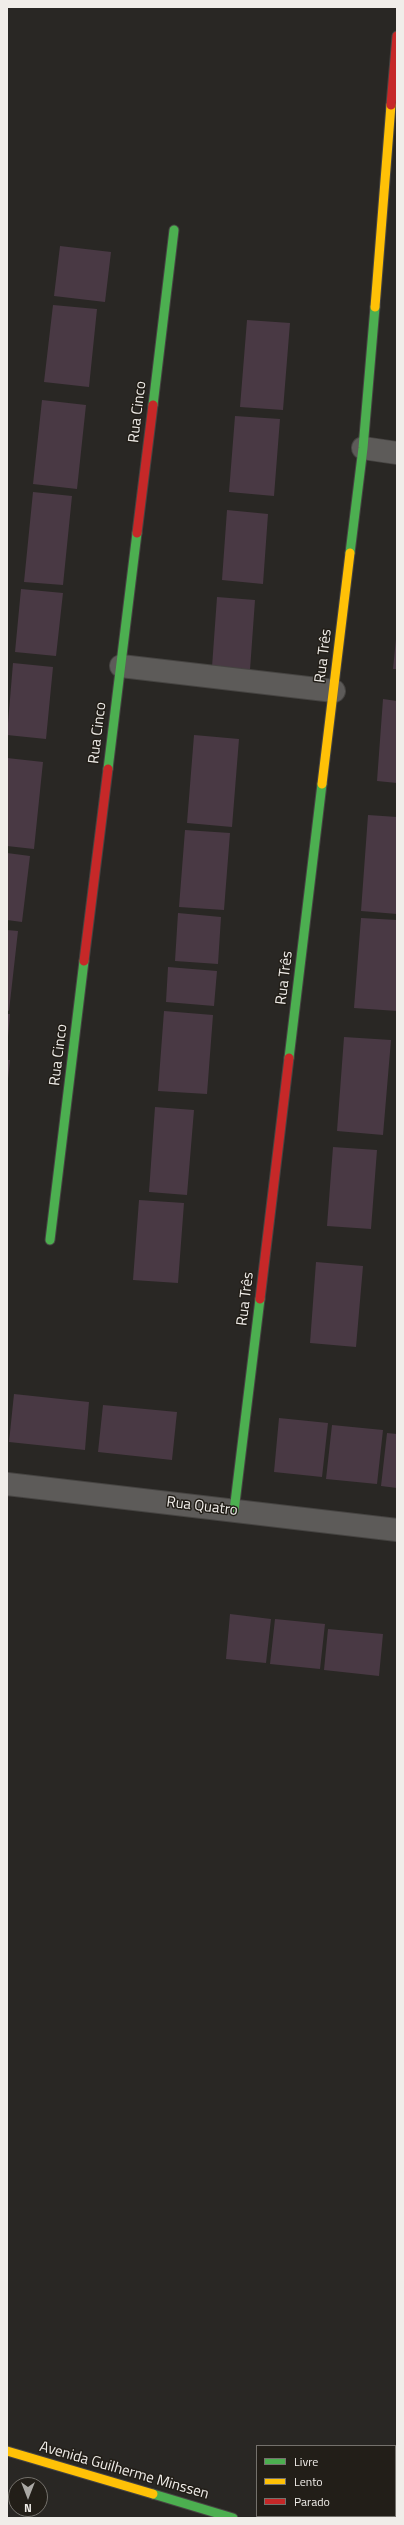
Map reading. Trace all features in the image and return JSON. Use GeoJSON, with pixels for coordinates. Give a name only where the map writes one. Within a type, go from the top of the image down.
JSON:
{"type":"FeatureCollection","features":[{"type":"Feature","properties":{"kind":"street","name":"Rua Três"},"geometry":{"type":"LineString","coordinates":[[234,1511],[363,448],[397,36]]}},
{"type":"Feature","properties":{"kind":"street","name":"Rua Cinco"},"geometry":{"type":"LineString","coordinates":[[50,1240],[174,230]]}},
{"type":"Feature","properties":{"kind":"street"},"geometry":{"type":"LineString","coordinates":[[363,448],[397,453]]}},
{"type":"Feature","properties":{"kind":"street"},"geometry":{"type":"LineString","coordinates":[[121,666],[334,691]]}},
{"type":"Feature","properties":{"kind":"street","name":"Rua Quatro"},"geometry":{"type":"LineString","coordinates":[[7,1484],[397,1530]]}},
{"type":"Feature","properties":{"kind":"street","name":"Avenida Guilherme Minssen"},"geometry":{"type":"LineString","coordinates":[[7,2451],[233,2518]]}},
{"type":"Feature","properties":{"kind":"building"},"geometry":{"type":"Polygon","coordinates":[[[60,246],[111,252],[105,302],[54,296],[60,246]]]}},
{"type":"Feature","properties":{"kind":"building"},"geometry":{"type":"Polygon","coordinates":[[[53,305],[97,309],[89,387],[44,382],[53,305]]]}},
{"type":"Feature","properties":{"kind":"building"},"geometry":{"type":"Polygon","coordinates":[[[247,320],[290,323],[283,410],[240,407],[247,320]]]}},
{"type":"Feature","properties":{"kind":"building"},"geometry":{"type":"Polygon","coordinates":[[[42,400],[86,405],[77,489],[33,484],[42,400]]]}},
{"type":"Feature","properties":{"kind":"building"},"geometry":{"type":"Polygon","coordinates":[[[235,416],[280,419],[274,496],[229,492],[235,416]]]}},
{"type":"Feature","properties":{"kind":"building"},"geometry":{"type":"Polygon","coordinates":[[[33,492],[72,496],[63,585],[24,582],[33,492]]]}},
{"type":"Feature","properties":{"kind":"building"},"geometry":{"type":"Polygon","coordinates":[[[227,510],[268,514],[263,584],[222,580],[227,510]]]}},
{"type":"Feature","properties":{"kind":"building"},"geometry":{"type":"Polygon","coordinates":[[[21,589],[63,593],[56,656],[15,652],[21,589]]]}},
{"type":"Feature","properties":{"kind":"building"},"geometry":{"type":"Polygon","coordinates":[[[217,597],[255,600],[250,670],[212,667],[217,597]]]}},
{"type":"Feature","properties":{"kind":"building"},"geometry":{"type":"Polygon","coordinates":[[[396,639],[397,669],[393,669],[396,639]]]}},
{"type":"Feature","properties":{"kind":"building"},"geometry":{"type":"Polygon","coordinates":[[[13,663],[53,667],[46,739],[7,735],[13,663]]]}},
{"type":"Feature","properties":{"kind":"building"},"geometry":{"type":"Polygon","coordinates":[[[383,699],[397,701],[397,783],[377,781],[383,699]]]}},
{"type":"Feature","properties":{"kind":"building"},"geometry":{"type":"Polygon","coordinates":[[[194,735],[239,739],[232,827],[187,823],[194,735]]]}},
{"type":"Feature","properties":{"kind":"building"},"geometry":{"type":"Polygon","coordinates":[[[7,758],[43,762],[34,849],[7,846],[7,758]]]}},
{"type":"Feature","properties":{"kind":"building"},"geometry":{"type":"Polygon","coordinates":[[[368,815],[397,817],[397,914],[361,911],[368,815]]]}},
{"type":"Feature","properties":{"kind":"building"},"geometry":{"type":"Polygon","coordinates":[[[185,830],[230,833],[224,910],[179,907],[185,830]]]}},
{"type":"Feature","properties":{"kind":"building"},"geometry":{"type":"Polygon","coordinates":[[[7,853],[30,856],[22,922],[7,920],[7,853]]]}},
{"type":"Feature","properties":{"kind":"building"},"geometry":{"type":"Polygon","coordinates":[[[178,913],[221,917],[218,964],[175,961],[178,913]]]}},
{"type":"Feature","properties":{"kind":"building"},"geometry":{"type":"Polygon","coordinates":[[[361,918],[397,920],[397,1011],[354,1008],[361,918]]]}},
{"type":"Feature","properties":{"kind":"building"},"geometry":{"type":"Polygon","coordinates":[[[7,930],[18,931],[9,1011],[7,1010],[7,930]]]}},
{"type":"Feature","properties":{"kind":"building"},"geometry":{"type":"Polygon","coordinates":[[[168,967],[217,971],[214,1006],[166,1002],[168,967]]]}},
{"type":"Feature","properties":{"kind":"building"},"geometry":{"type":"Polygon","coordinates":[[[164,1011],[213,1015],[207,1094],[158,1091],[164,1011]]]}},
{"type":"Feature","properties":{"kind":"building"},"geometry":{"type":"Polygon","coordinates":[[[7,1014],[10,1014],[8,1037],[7,1037],[7,1014]]]}},
{"type":"Feature","properties":{"kind":"building"},"geometry":{"type":"Polygon","coordinates":[[[344,1037],[391,1040],[383,1135],[337,1131],[344,1037]]]}},
{"type":"Feature","properties":{"kind":"building"},"geometry":{"type":"Polygon","coordinates":[[[7,1060],[10,1060],[8,1079],[7,1079],[7,1060]]]}},
{"type":"Feature","properties":{"kind":"building"},"geometry":{"type":"Polygon","coordinates":[[[155,1107],[194,1110],[187,1195],[149,1192],[155,1107]]]}},
{"type":"Feature","properties":{"kind":"building"},"geometry":{"type":"Polygon","coordinates":[[[333,1147],[377,1150],[371,1229],[327,1226],[333,1147]]]}},
{"type":"Feature","properties":{"kind":"building"},"geometry":{"type":"Polygon","coordinates":[[[139,1200],[184,1203],[178,1283],[133,1280],[139,1200]]]}},
{"type":"Feature","properties":{"kind":"building"},"geometry":{"type":"Polygon","coordinates":[[[316,1262],[363,1266],[356,1347],[310,1343],[316,1262]]]}},
{"type":"Feature","properties":{"kind":"building"},"geometry":{"type":"Polygon","coordinates":[[[14,1394],[89,1402],[85,1450],[9,1442],[14,1394]]]}},
{"type":"Feature","properties":{"kind":"building"},"geometry":{"type":"Polygon","coordinates":[[[103,1405],[177,1412],[172,1460],[98,1452],[103,1405]]]}},
{"type":"Feature","properties":{"kind":"building"},"geometry":{"type":"Polygon","coordinates":[[[279,1418],[328,1423],[322,1477],[274,1472],[279,1418]]]}},
{"type":"Feature","properties":{"kind":"building"},"geometry":{"type":"Polygon","coordinates":[[[332,1425],[383,1430],[377,1484],[326,1479],[332,1425]]]}},
{"type":"Feature","properties":{"kind":"building"},"geometry":{"type":"Polygon","coordinates":[[[387,1433],[397,1434],[397,1488],[381,1486],[387,1433]]]}},
{"type":"Feature","properties":{"kind":"building"},"geometry":{"type":"Polygon","coordinates":[[[230,1614],[271,1619],[266,1663],[226,1659],[230,1614]]]}},
{"type":"Feature","properties":{"kind":"building"},"geometry":{"type":"Polygon","coordinates":[[[275,1619],[325,1624],[320,1669],[270,1664],[275,1619]]]}},
{"type":"Feature","properties":{"kind":"building"},"geometry":{"type":"Polygon","coordinates":[[[328,1629],[383,1634],[379,1676],[324,1670],[328,1629]]]}},
{"type":"Feature","properties":{"kind":"traffic: fast"},"geometry":{"type":"LineString","coordinates":[[153,405],[174,230]]}},
{"type":"Feature","properties":{"kind":"traffic: fast"},"geometry":{"type":"LineString","coordinates":[[350,553],[363,448],[375,307]]}},
{"type":"Feature","properties":{"kind":"traffic: fast"},"geometry":{"type":"LineString","coordinates":[[108,769],[137,533]]}},
{"type":"Feature","properties":{"kind":"traffic: fast"},"geometry":{"type":"LineString","coordinates":[[289,1058],[322,784]]}},
{"type":"Feature","properties":{"kind":"traffic: fast"},"geometry":{"type":"LineString","coordinates":[[50,1240],[84,961]]}},
{"type":"Feature","properties":{"kind":"traffic: fast"},"geometry":{"type":"LineString","coordinates":[[234,1511],[260,1299]]}},
{"type":"Feature","properties":{"kind":"traffic: fast"},"geometry":{"type":"LineString","coordinates":[[153,2494],[233,2518]]}},
{"type":"Feature","properties":{"kind":"traffic: slow"},"geometry":{"type":"LineString","coordinates":[[375,307],[391,105]]}},
{"type":"Feature","properties":{"kind":"traffic: slow"},"geometry":{"type":"LineString","coordinates":[[322,784],[350,553]]}},
{"type":"Feature","properties":{"kind":"traffic: slow"},"geometry":{"type":"LineString","coordinates":[[7,2451],[153,2494]]}},
{"type":"Feature","properties":{"kind":"traffic: jam"},"geometry":{"type":"LineString","coordinates":[[391,105],[397,36]]}},
{"type":"Feature","properties":{"kind":"traffic: jam"},"geometry":{"type":"LineString","coordinates":[[137,533],[153,405]]}},
{"type":"Feature","properties":{"kind":"traffic: jam"},"geometry":{"type":"LineString","coordinates":[[84,961],[108,769]]}},
{"type":"Feature","properties":{"kind":"traffic: jam"},"geometry":{"type":"LineString","coordinates":[[260,1299],[289,1058]]}}]}
